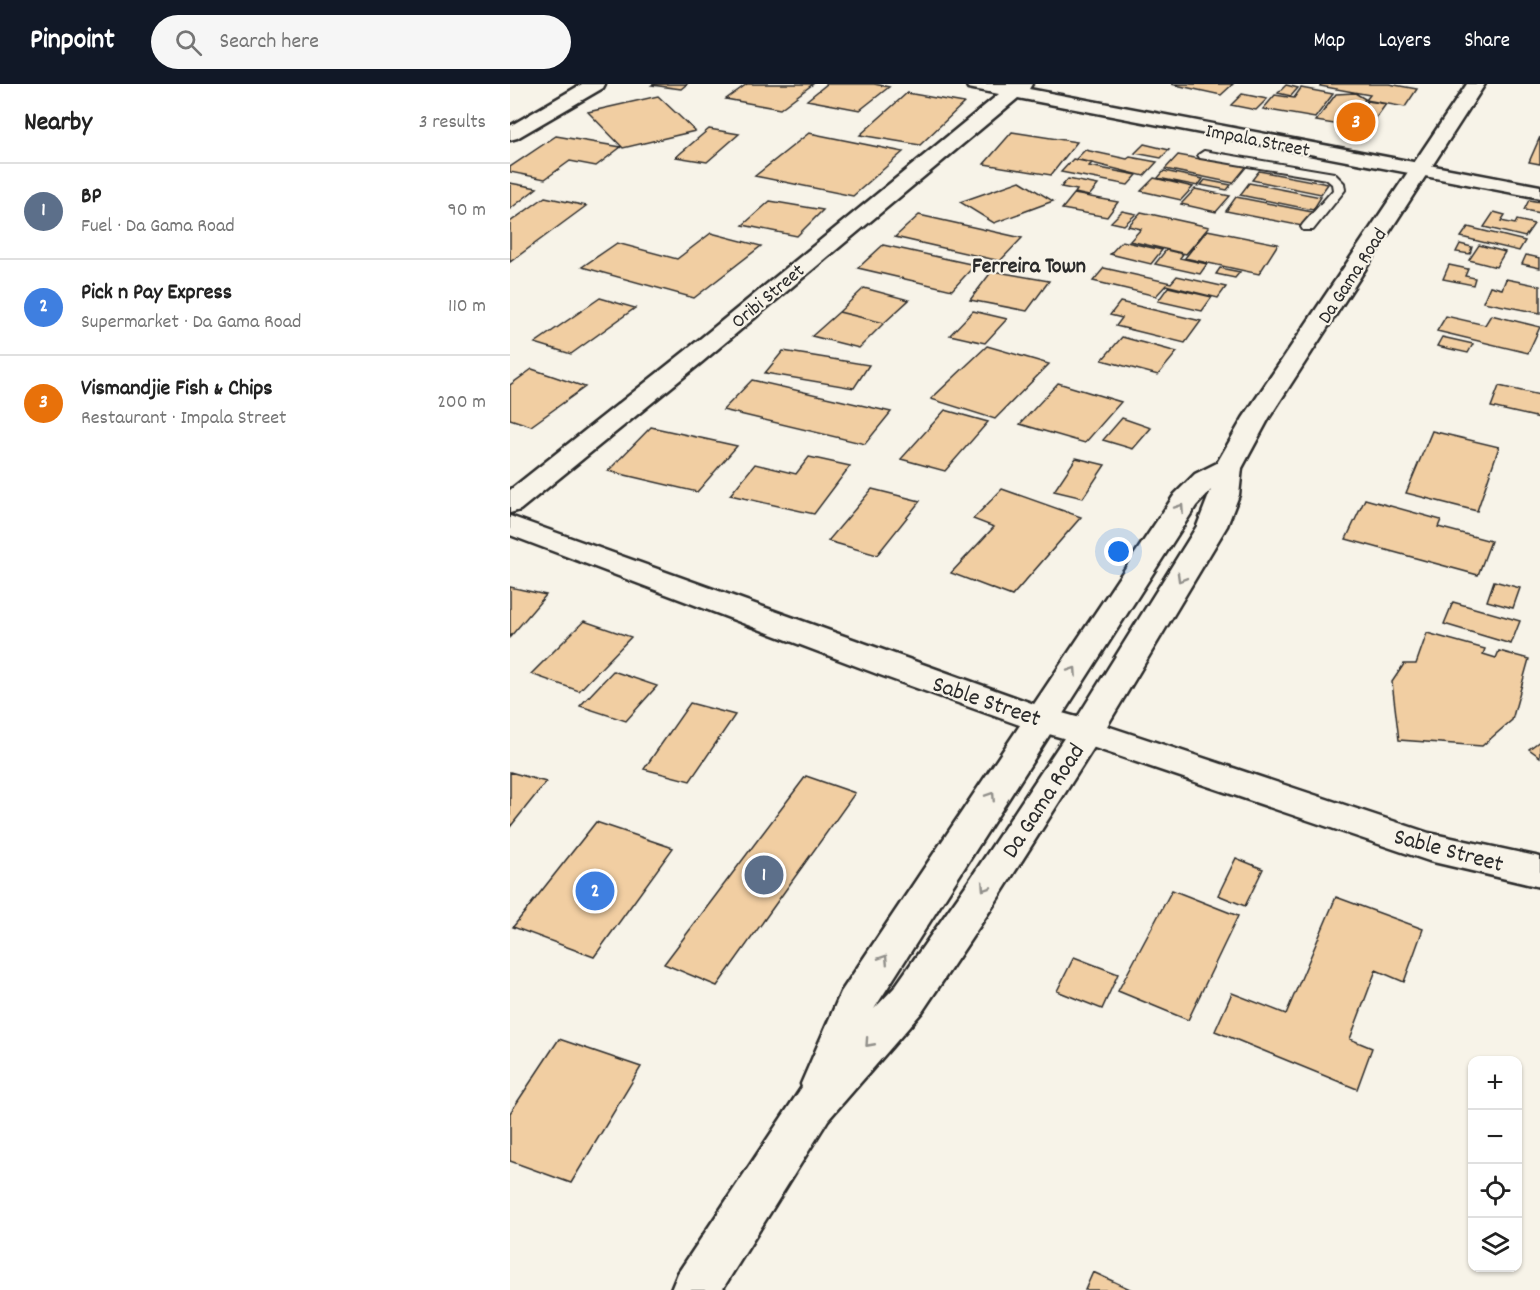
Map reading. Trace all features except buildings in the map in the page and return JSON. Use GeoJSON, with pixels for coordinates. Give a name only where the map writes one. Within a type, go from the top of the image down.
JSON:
{"type":"FeatureCollection","features":[{"type":"Feature","properties":{"kind":"street"},"geometry":{"type":"LineString","coordinates":[[510,134],[596,84]]}},
{"type":"Feature","properties":{"kind":"street","name":"Impala Street"},"geometry":{"type":"LineString","coordinates":[[975,84],[1018,88],[1419,171],[1540,192]]}},
{"type":"Feature","properties":{"kind":"street","name":"Da Gama Road"},"geometry":{"type":"LineString","coordinates":[[695,1290],[813,1106],[908,1000],[1086,732],[1212,526],[1225,495],[1228,468],[1256,418],[1476,84]]}},
{"type":"Feature","properties":{"kind":"street","name":"Oribi Street"},"geometry":{"type":"LineString","coordinates":[[510,504],[693,357],[1018,88]]}},
{"type":"Feature","properties":{"kind":"street","name":"Da Gama Road"},"geometry":{"type":"LineString","coordinates":[[813,1106],[855,1004],[1040,719],[1185,500],[1205,480],[1228,468]]}},
{"type":"Feature","properties":{"kind":"street","name":"Sable Street"},"geometry":{"type":"LineString","coordinates":[[510,525],[892,667],[1040,719],[1086,732],[1430,847],[1540,872]]}},
{"type":"Feature","properties":{"kind":"lane"},"geometry":{"type":"LineString","coordinates":[[1204,155],[1330,176],[1338,183],[1339,190],[1308,227]]}},
{"type":"Feature","properties":{"kind":"lane"},"geometry":{"type":"LineString","coordinates":[[1330,176],[1344,156]]}},
{"type":"Feature","properties":{"kind":"place","name":"Vismandjie Fish & Chips"},"geometry":{"type":"Point","coordinates":[1356,122]}},
{"type":"Feature","properties":{"kind":"place","name":"BP"},"geometry":{"type":"Point","coordinates":[764,875]}},
{"type":"Feature","properties":{"kind":"place","name":"Pick n Pay Express"},"geometry":{"type":"Point","coordinates":[595,891]}},
{"type":"Feature","properties":{"kind":"district","name":"Ferreira Town"},"geometry":{"type":"Point","coordinates":[1029,264]}}]}
